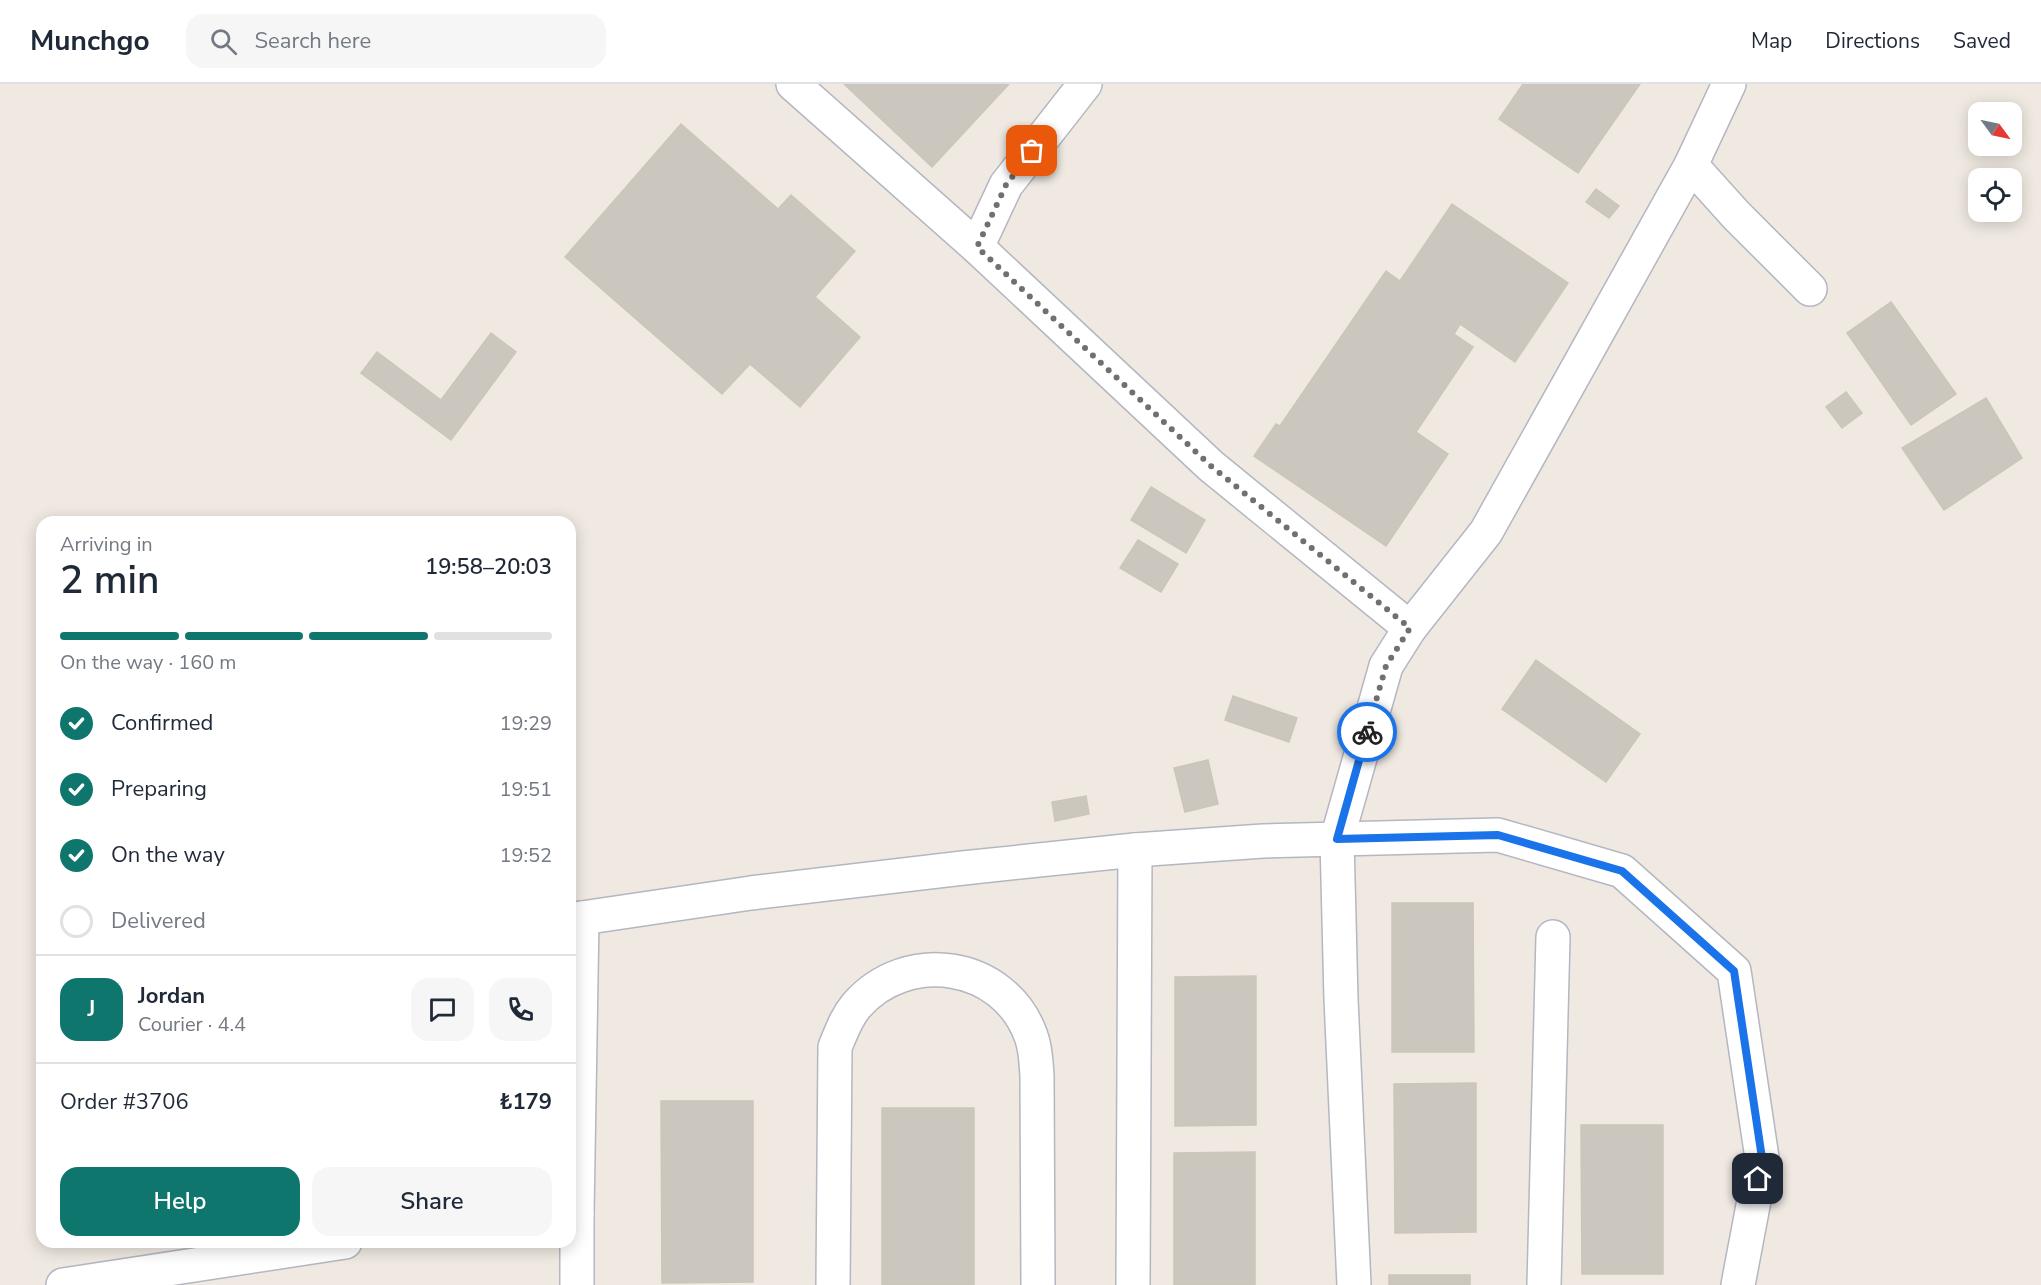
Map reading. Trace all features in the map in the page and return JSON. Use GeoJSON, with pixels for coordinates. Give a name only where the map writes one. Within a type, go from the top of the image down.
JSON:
{"type":"FeatureCollection","features":[{"type":"Feature","properties":{"kind":"street"},"geometry":{"type":"LineString","coordinates":[[793,84],[977,247],[1211,466],[1410,628]]}},
{"type":"Feature","properties":{"kind":"street"},"geometry":{"type":"LineString","coordinates":[[977,247],[1006,185],[1085,84]]}},
{"type":"Feature","properties":{"kind":"street"},"geometry":{"type":"LineString","coordinates":[[1354,1285],[1337,839],[1386,666],[1410,628],[1486,532],[1691,165],[1729,84]]}},
{"type":"Feature","properties":{"kind":"street"},"geometry":{"type":"LineString","coordinates":[[1691,165],[1810,289]]}},
{"type":"Feature","properties":{"kind":"street"},"geometry":{"type":"LineString","coordinates":[[576,919],[763,891],[963,868],[1135,850],[1263,841],[1498,835],[1622,871],[1734,971],[1762,1158],[1738,1285]]}},
{"type":"Feature","properties":{"kind":"street"},"geometry":{"type":"LineString","coordinates":[[1133,1285],[1135,850]]}},
{"type":"Feature","properties":{"kind":"street"},"geometry":{"type":"LineString","coordinates":[[1544,1285],[1553,937]]}},
{"type":"Feature","properties":{"kind":"street"},"geometry":{"type":"LineString","coordinates":[[833,1285],[836,1047],[843,1026],[855,1007],[871,991],[910,972],[932,969],[953,970],[974,976],[992,986],[1009,1000],[1031,1035],[1036,1055],[1037,1076],[1038,1285]]}},
{"type":"Feature","properties":{"kind":"street"},"geometry":{"type":"LineString","coordinates":[[63,1285],[269,1248]]}},
{"type":"Feature","properties":{"kind":"street"},"geometry":{"type":"LineString","coordinates":[[575,1248],[577,1285]]}},
{"type":"Feature","properties":{"kind":"building"},"geometry":{"type":"Polygon","coordinates":[[[844,84],[1009,84],[932,167],[844,84]]]}},
{"type":"Feature","properties":{"kind":"building"},"geometry":{"type":"Polygon","coordinates":[[[1523,84],[1640,84],[1578,173],[1499,119],[1523,84]]]}},
{"type":"Feature","properties":{"kind":"building"},"geometry":{"type":"Polygon","coordinates":[[[681,124],[778,209],[791,195],[855,251],[815,297],[860,337],[800,407],[750,364],[722,394],[565,257],[681,124]]]}},
{"type":"Feature","properties":{"kind":"building"},"geometry":{"type":"Polygon","coordinates":[[[1596,189],[1619,206],[1609,218],[1586,202],[1596,189]]]}},
{"type":"Feature","properties":{"kind":"building"},"geometry":{"type":"Polygon","coordinates":[[[1452,204],[1568,283],[1515,362],[1460,324],[1454,334],[1473,347],[1416,432],[1448,454],[1386,546],[1254,456],[1276,424],[1280,426],[1386,271],[1400,281],[1452,204]]]}},
{"type":"Feature","properties":{"kind":"building"},"geometry":{"type":"Polygon","coordinates":[[[1891,302],[1956,394],[1911,425],[1847,333],[1891,302]]]}},
{"type":"Feature","properties":{"kind":"building"},"geometry":{"type":"Polygon","coordinates":[[[491,333],[516,352],[451,440],[361,373],[377,352],[441,400],[491,333]]]}},
{"type":"Feature","properties":{"kind":"building"},"geometry":{"type":"Polygon","coordinates":[[[1846,392],[1862,413],[1842,428],[1826,407],[1846,392]]]}},
{"type":"Feature","properties":{"kind":"building"},"geometry":{"type":"Polygon","coordinates":[[[1986,398],[2022,458],[1944,510],[1902,448],[1986,398]]]}},
{"type":"Feature","properties":{"kind":"building"},"geometry":{"type":"Polygon","coordinates":[[[1151,487],[1205,520],[1186,553],[1131,520],[1151,487]]]}},
{"type":"Feature","properties":{"kind":"building"},"geometry":{"type":"Polygon","coordinates":[[[1138,540],[1178,564],[1161,592],[1120,568],[1138,540]]]}},
{"type":"Feature","properties":{"kind":"building"},"geometry":{"type":"Polygon","coordinates":[[[1536,660],[1640,734],[1606,782],[1502,709],[1536,660]]]}},
{"type":"Feature","properties":{"kind":"building"},"geometry":{"type":"Polygon","coordinates":[[[1233,696],[1297,718],[1289,742],[1225,720],[1233,696]]]}},
{"type":"Feature","properties":{"kind":"building"},"geometry":{"type":"Polygon","coordinates":[[[1208,760],[1218,804],[1185,812],[1174,768],[1208,760]]]}},
{"type":"Feature","properties":{"kind":"building"},"geometry":{"type":"Polygon","coordinates":[[[1086,796],[1089,814],[1055,821],[1052,802],[1086,796]]]}},
{"type":"Feature","properties":{"kind":"building"},"geometry":{"type":"Polygon","coordinates":[[[1392,903],[1473,903],[1474,1052],[1392,1052],[1392,903]]]}},
{"type":"Feature","properties":{"kind":"building"},"geometry":{"type":"Polygon","coordinates":[[[1256,976],[1256,1125],[1175,1126],[1175,977],[1256,976]]]}},
{"type":"Feature","properties":{"kind":"building"},"geometry":{"type":"Polygon","coordinates":[[[1476,1083],[1476,1232],[1395,1233],[1394,1084],[1476,1083]]]}},
{"type":"Feature","properties":{"kind":"building"},"geometry":{"type":"Polygon","coordinates":[[[661,1101],[753,1101],[753,1282],[662,1283],[661,1101]]]}},
{"type":"Feature","properties":{"kind":"building"},"geometry":{"type":"Polygon","coordinates":[[[882,1108],[974,1108],[974,1285],[882,1285],[882,1108]]]}},
{"type":"Feature","properties":{"kind":"building"},"geometry":{"type":"Polygon","coordinates":[[[1581,1125],[1663,1125],[1663,1274],[1582,1274],[1581,1125]]]}},
{"type":"Feature","properties":{"kind":"building"},"geometry":{"type":"Polygon","coordinates":[[[1255,1152],[1255,1285],[1174,1285],[1174,1153],[1255,1152]]]}},
{"type":"Feature","properties":{"kind":"building"},"geometry":{"type":"Polygon","coordinates":[[[1389,1275],[1470,1275],[1470,1285],[1389,1285],[1389,1275]]]}},
{"type":"Feature","properties":{"kind":"way so far"},"geometry":{"type":"LineString","coordinates":[[1032,151],[1006,185],[977,247],[1211,466],[1410,628],[1386,666],[1367,732]]}},
{"type":"Feature","properties":{"kind":"route"},"geometry":{"type":"LineString","coordinates":[[1367,732],[1337,839],[1498,835],[1622,871],[1734,971],[1762,1158],[1758,1179]]}}]}
